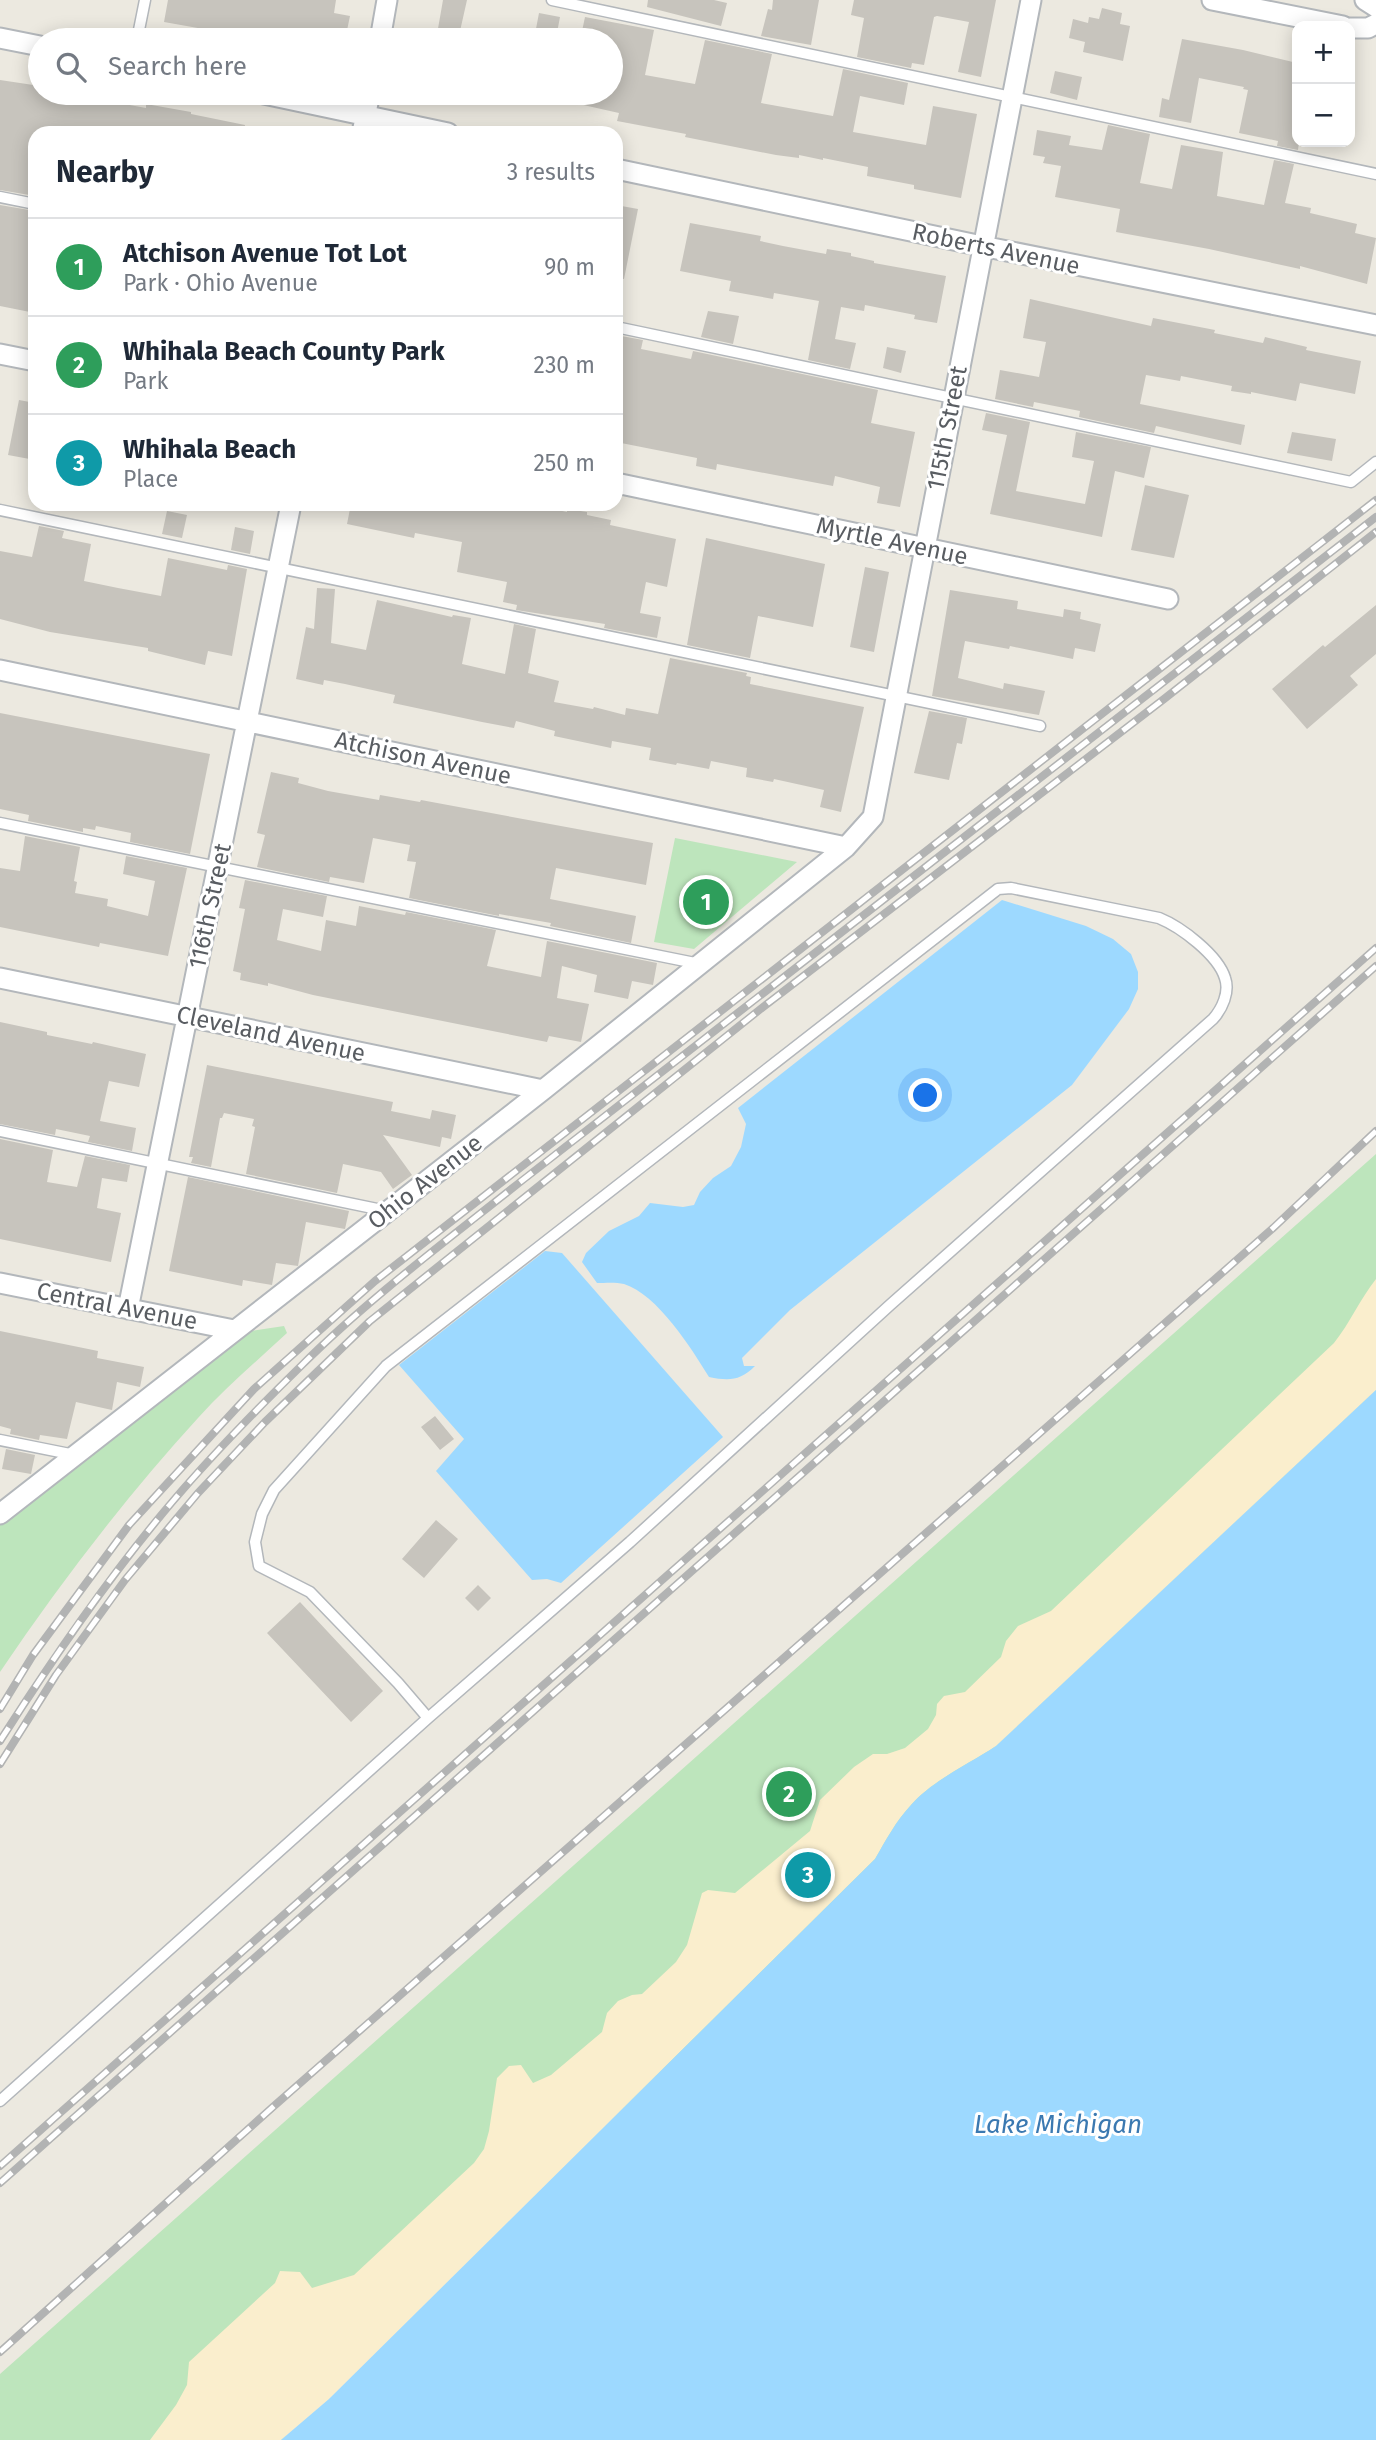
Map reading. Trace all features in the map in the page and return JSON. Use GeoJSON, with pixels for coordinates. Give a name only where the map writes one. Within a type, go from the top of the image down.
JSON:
{"type":"FeatureCollection","features":[{"type":"Feature","properties":{"kind":"street"},"geometry":{"type":"LineString","coordinates":[[382,28],[387,0]]}},
{"type":"Feature","properties":{"kind":"street","name":"115th Street"},"geometry":{"type":"LineString","coordinates":[[846,847],[873,817],[1031,0]]}},
{"type":"Feature","properties":{"kind":"street"},"geometry":{"type":"LineString","coordinates":[[1365,0],[1376,7]]}},
{"type":"Feature","properties":{"kind":"street"},"geometry":{"type":"LineString","coordinates":[[1219,1],[1318,21]]}},
{"type":"Feature","properties":{"kind":"street"},"geometry":{"type":"LineString","coordinates":[[1355,28],[1368,29],[1376,24]]}},
{"type":"Feature","properties":{"kind":"street"},"geometry":{"type":"LineString","coordinates":[[0,38],[28,44]]}},
{"type":"Feature","properties":{"kind":"street"},"geometry":{"type":"LineString","coordinates":[[300,105],[364,124],[383,126]]}},
{"type":"Feature","properties":{"kind":"street"},"geometry":{"type":"LineString","coordinates":[[364,124],[368,105]]}},
{"type":"Feature","properties":{"kind":"street","name":"Roberts Avenue"},"geometry":{"type":"LineString","coordinates":[[623,170],[1376,325]]}},
{"type":"Feature","properties":{"kind":"street"},"geometry":{"type":"LineString","coordinates":[[0,354],[28,360]]}},
{"type":"Feature","properties":{"kind":"street","name":"Myrtle Avenue"},"geometry":{"type":"LineString","coordinates":[[623,484],[1168,599]]}},
{"type":"Feature","properties":{"kind":"street","name":"116th Street"},"geometry":{"type":"LineString","coordinates":[[128,1309],[290,511]]}},
{"type":"Feature","properties":{"kind":"street","name":"Atchison Avenue"},"geometry":{"type":"LineString","coordinates":[[0,670],[846,847]]}},
{"type":"Feature","properties":{"kind":"street","name":"Ohio Avenue"},"geometry":{"type":"LineString","coordinates":[[0,1514],[388,1212],[846,847]]}},
{"type":"Feature","properties":{"kind":"street","name":"Cleveland Avenue"},"geometry":{"type":"LineString","coordinates":[[0,978],[542,1090]]}},
{"type":"Feature","properties":{"kind":"street","name":"Central Avenue"},"geometry":{"type":"LineString","coordinates":[[0,1283],[234,1330]]}},
{"type":"Feature","properties":{"kind":"lane"},"geometry":{"type":"LineString","coordinates":[[139,28],[145,0]]}},
{"type":"Feature","properties":{"kind":"lane"},"geometry":{"type":"LineString","coordinates":[[552,0],[1376,174]]}},
{"type":"Feature","properties":{"kind":"lane"},"geometry":{"type":"LineString","coordinates":[[0,197],[28,203]]}},
{"type":"Feature","properties":{"kind":"lane"},"geometry":{"type":"LineString","coordinates":[[623,328],[1351,482],[1376,462]]}},
{"type":"Feature","properties":{"kind":"lane"},"geometry":{"type":"LineString","coordinates":[[0,510],[1040,726]]}},
{"type":"Feature","properties":{"kind":"lane"},"geometry":{"type":"LineString","coordinates":[[0,823],[700,964]]}},
{"type":"Feature","properties":{"kind":"lane"},"geometry":{"type":"LineString","coordinates":[[0,2101],[428,1718],[630,1542],[890,1305],[1213,1019],[1222,1009],[1226,979],[1214,960],[1176,925],[1159,918],[1011,888],[998,889],[386,1366],[274,1490],[262,1514],[255,1542],[259,1566],[310,1592],[428,1718]]}},
{"type":"Feature","properties":{"kind":"lane"},"geometry":{"type":"LineString","coordinates":[[0,1131],[388,1212]]}},
{"type":"Feature","properties":{"kind":"lane"},"geometry":{"type":"LineString","coordinates":[[0,1440],[75,1456]]}},
{"type":"Feature","properties":{"kind":"green space"},"geometry":{"type":"Polygon","coordinates":[[[675,838],[797,862],[694,949],[654,942],[675,838]]]}},
{"type":"Feature","properties":{"kind":"green space"},"geometry":{"type":"Polygon","coordinates":[[[1376,1154],[1376,1390],[996,1746],[281,2440],[0,2440],[0,2374],[1376,1154]]]}},
{"type":"Feature","properties":{"kind":"green space"},"geometry":{"type":"Polygon","coordinates":[[[284,1326],[287,1333],[208,1407],[120,1510],[70,1573],[0,1672],[0,1522],[244,1332],[284,1326]]]}},
{"type":"Feature","properties":{"kind":"sand"},"geometry":{"type":"Polygon","coordinates":[[[1376,1279],[1376,1390],[996,1746],[940,1780],[920,1796],[901,1818],[875,1859],[329,2399],[281,2440],[150,2440],[187,2385],[189,2362],[275,2283],[280,2271],[300,2272],[312,2288],[354,2275],[474,2163],[484,2149],[489,2131],[497,2078],[509,2066],[521,2065],[533,2083],[551,2075],[602,2032],[607,2013],[618,2001],[642,1994],[676,1962],[687,1945],[702,1893],[708,1890],[735,1893],[810,1831],[820,1800],[854,1767],[873,1754],[887,1754],[905,1748],[928,1729],[936,1715],[937,1704],[944,1696],[965,1692],[1001,1657],[1006,1641],[1018,1626],[1051,1611],[1334,1343],[1376,1279]]]}},
{"type":"Feature","properties":{"kind":"water"},"geometry":{"type":"Polygon","coordinates":[[[1002,900],[1086,926],[1113,939],[1131,954],[1138,972],[1138,989],[1129,1009],[1072,1085],[790,1310],[742,1358],[744,1366],[755,1366],[750,1371],[734,1379],[709,1377],[672,1324],[649,1299],[624,1284],[597,1283],[582,1262],[586,1253],[609,1231],[639,1216],[650,1203],[683,1207],[694,1205],[700,1192],[713,1178],[731,1166],[741,1147],[746,1124],[738,1108],[1002,900]]]}},
{"type":"Feature","properties":{"kind":"water"},"geometry":{"type":"Polygon","coordinates":[[[545,1251],[562,1253],[723,1437],[561,1583],[547,1579],[532,1580],[436,1471],[464,1439],[399,1365],[545,1251]]]}},
{"type":"Feature","properties":{"kind":"water","name":"Lake Michigan"},"geometry":{"type":"Polygon","coordinates":[[[1376,1390],[1376,2440],[281,2440],[329,2399],[875,1859],[901,1818],[920,1796],[940,1780],[996,1746],[1376,1390]]]}},
{"type":"Feature","properties":{"kind":"building"},"geometry":{"type":"Polygon","coordinates":[[[168,0],[336,0],[334,13],[350,16],[348,28],[198,28],[164,22],[168,0]]]}},
{"type":"Feature","properties":{"kind":"building"},"geometry":{"type":"Polygon","coordinates":[[[443,0],[467,0],[461,28],[438,28],[443,0]]]}},
{"type":"Feature","properties":{"kind":"building"},"geometry":{"type":"Polygon","coordinates":[[[648,0],[714,0],[727,3],[721,26],[647,7],[648,0]]]}},
{"type":"Feature","properties":{"kind":"building"},"geometry":{"type":"Polygon","coordinates":[[[773,0],[819,0],[811,45],[761,36],[768,9],[772,10],[773,0]]]}},
{"type":"Feature","properties":{"kind":"building"},"geometry":{"type":"Polygon","coordinates":[[[854,0],[996,0],[981,77],[958,72],[969,22],[937,16],[934,17],[924,65],[912,63],[911,68],[857,57],[864,18],[851,15],[854,0]]]}},
{"type":"Feature","properties":{"kind":"building"},"geometry":{"type":"Polygon","coordinates":[[[1102,8],[1122,13],[1120,24],[1130,26],[1123,61],[1083,52],[1085,42],[1069,38],[1073,19],[1088,23],[1089,17],[1099,19],[1102,8]]]}},
{"type":"Feature","properties":{"kind":"building"},"geometry":{"type":"Polygon","coordinates":[[[539,13],[560,17],[558,28],[536,28],[539,13]]]}},
{"type":"Feature","properties":{"kind":"building"},"geometry":{"type":"Polygon","coordinates":[[[585,17],[654,30],[645,75],[695,84],[705,40],[772,54],[761,103],[833,116],[843,69],[908,83],[904,105],[860,96],[853,132],[926,145],[933,106],[977,114],[961,198],[867,176],[868,167],[823,158],[776,155],[617,121],[619,113],[583,105],[623,105],[623,28],[583,28],[585,17]]]}},
{"type":"Feature","properties":{"kind":"building"},"geometry":{"type":"Polygon","coordinates":[[[1182,39],[1292,62],[1292,147],[1298,147],[1298,150],[1277,146],[1278,141],[1239,133],[1248,90],[1243,89],[1244,87],[1199,78],[1191,123],[1159,117],[1162,98],[1169,100],[1182,39]]]}},
{"type":"Feature","properties":{"kind":"building"},"geometry":{"type":"Polygon","coordinates":[[[1055,71],[1082,77],[1077,100],[1050,93],[1055,71]]]}},
{"type":"Feature","properties":{"kind":"building"},"geometry":{"type":"Polygon","coordinates":[[[0,80],[28,84],[28,105],[130,105],[146,108],[146,105],[152,105],[245,125],[28,126],[28,195],[0,190],[0,80]]]}},
{"type":"Feature","properties":{"kind":"building"},"geometry":{"type":"Polygon","coordinates":[[[1108,125],[1150,134],[1140,183],[1172,189],[1181,145],[1223,152],[1217,196],[1264,205],[1274,160],[1294,164],[1285,203],[1311,208],[1310,213],[1357,224],[1355,233],[1376,238],[1367,284],[1300,266],[1300,269],[1116,232],[1120,209],[1055,197],[1061,166],[1043,163],[1045,157],[1033,155],[1037,130],[1071,136],[1069,145],[1102,150],[1108,125]]]}},
{"type":"Feature","properties":{"kind":"building"},"geometry":{"type":"Polygon","coordinates":[[[0,205],[28,210],[28,312],[0,306],[0,205]]]}},
{"type":"Feature","properties":{"kind":"building"},"geometry":{"type":"Polygon","coordinates":[[[623,206],[638,209],[623,279],[623,206]]]}},
{"type":"Feature","properties":{"kind":"building"},"geometry":{"type":"Polygon","coordinates":[[[690,223],[761,236],[760,241],[783,246],[826,254],[827,249],[851,253],[851,256],[874,263],[946,276],[937,323],[914,319],[915,315],[865,305],[864,311],[841,307],[835,339],[856,343],[850,369],[808,360],[819,301],[774,293],[773,299],[729,291],[731,281],[680,271],[690,223]]]}},
{"type":"Feature","properties":{"kind":"building"},"geometry":{"type":"Polygon","coordinates":[[[1030,299],[1151,326],[1153,318],[1263,343],[1265,337],[1307,347],[1306,350],[1361,361],[1355,394],[1300,383],[1296,401],[1231,391],[1232,386],[1181,376],[1180,381],[1146,375],[1140,404],[1245,425],[1241,445],[1156,426],[1154,433],[1079,417],[1080,411],[1034,402],[1033,407],[995,399],[1000,370],[1039,377],[1046,342],[1023,338],[1030,299]]]}},
{"type":"Feature","properties":{"kind":"building"},"geometry":{"type":"Polygon","coordinates":[[[708,311],[739,316],[733,344],[701,337],[708,311]]]}},
{"type":"Feature","properties":{"kind":"building"},"geometry":{"type":"Polygon","coordinates":[[[623,336],[643,340],[641,349],[691,359],[693,351],[878,390],[871,423],[915,432],[900,507],[877,503],[880,487],[835,476],[833,486],[717,464],[716,470],[696,466],[697,458],[623,443],[623,336]]]}},
{"type":"Feature","properties":{"kind":"building"},"geometry":{"type":"Polygon","coordinates":[[[887,347],[906,351],[901,373],[883,368],[887,347]]]}},
{"type":"Feature","properties":{"kind":"building"},"geometry":{"type":"Polygon","coordinates":[[[19,400],[28,402],[28,459],[8,455],[19,400]]]}},
{"type":"Feature","properties":{"kind":"building"},"geometry":{"type":"Polygon","coordinates":[[[986,413],[1030,422],[1016,491],[1085,504],[1094,461],[1072,457],[1076,432],[1151,447],[1144,478],[1115,471],[1102,537],[990,514],[1007,435],[982,430],[986,413]]]}},
{"type":"Feature","properties":{"kind":"building"},"geometry":{"type":"Polygon","coordinates":[[[1292,432],[1336,439],[1332,461],[1287,453],[1292,432]]]}},
{"type":"Feature","properties":{"kind":"building"},"geometry":{"type":"Polygon","coordinates":[[[1145,485],[1189,495],[1174,558],[1131,550],[1145,485]]]}},
{"type":"Feature","properties":{"kind":"building"},"geometry":{"type":"Polygon","coordinates":[[[167,511],[187,515],[182,538],[162,534],[167,511]]]}},
{"type":"Feature","properties":{"kind":"building"},"geometry":{"type":"Polygon","coordinates":[[[350,511],[580,511],[611,520],[610,525],[676,539],[667,587],[646,582],[640,613],[661,617],[657,638],[604,628],[605,624],[516,610],[517,605],[503,602],[507,582],[457,572],[462,542],[415,533],[414,538],[347,524],[350,511]]]}},
{"type":"Feature","properties":{"kind":"building"},"geometry":{"type":"Polygon","coordinates":[[[39,526],[64,531],[62,538],[91,544],[84,581],[161,596],[168,558],[227,570],[228,565],[247,569],[232,656],[208,651],[205,665],[148,651],[148,648],[50,632],[0,619],[0,551],[32,557],[39,526]]]}},
{"type":"Feature","properties":{"kind":"building"},"geometry":{"type":"Polygon","coordinates":[[[235,527],[254,531],[250,554],[231,550],[235,527]]]}},
{"type":"Feature","properties":{"kind":"building"},"geometry":{"type":"Polygon","coordinates":[[[706,538],[825,564],[813,627],[758,616],[750,658],[687,645],[706,538]]]}},
{"type":"Feature","properties":{"kind":"building"},"geometry":{"type":"Polygon","coordinates":[[[865,567],[889,572],[874,652],[850,647],[865,567]]]}},
{"type":"Feature","properties":{"kind":"building"},"geometry":{"type":"Polygon","coordinates":[[[317,588],[335,589],[331,643],[366,650],[377,600],[452,617],[471,618],[462,664],[505,674],[514,624],[536,629],[528,673],[559,681],[554,702],[593,709],[594,707],[625,715],[626,708],[658,714],[670,658],[747,673],[746,676],[751,677],[750,684],[864,707],[841,812],[820,807],[824,790],[774,779],[773,782],[746,777],[747,768],[711,761],[709,769],[649,760],[651,748],[612,741],[611,748],[554,736],[555,731],[516,721],[514,728],[482,722],[393,703],[395,695],[324,680],[323,685],[296,679],[306,627],[314,629],[317,588]]]}},
{"type":"Feature","properties":{"kind":"building"},"geometry":{"type":"Polygon","coordinates":[[[950,590],[1018,601],[1017,609],[1063,617],[1064,609],[1081,612],[1080,619],[1101,624],[1095,652],[1075,648],[1073,659],[1010,646],[1009,649],[965,641],[958,678],[1003,689],[1004,683],[1045,691],[1039,715],[932,696],[950,590]]]}},
{"type":"Feature","properties":{"kind":"building"},"geometry":{"type":"Polygon","coordinates":[[[1376,605],[1376,654],[1350,676],[1358,685],[1307,729],[1272,689],[1323,645],[1325,647],[1376,605]]]}},
{"type":"Feature","properties":{"kind":"building"},"geometry":{"type":"Polygon","coordinates":[[[929,711],[967,718],[962,744],[957,743],[949,780],[914,773],[929,711]]]}},
{"type":"Feature","properties":{"kind":"building"},"geometry":{"type":"Polygon","coordinates":[[[0,713],[210,754],[190,854],[130,842],[131,833],[96,826],[95,830],[83,828],[83,832],[28,821],[29,815],[0,809],[0,713]]]}},
{"type":"Feature","properties":{"kind":"building"},"geometry":{"type":"Polygon","coordinates":[[[271,772],[299,778],[298,783],[328,791],[379,800],[380,795],[420,802],[421,800],[653,843],[646,885],[556,868],[550,899],[636,916],[631,943],[550,926],[551,923],[499,916],[409,898],[416,862],[407,861],[410,845],[373,838],[364,883],[330,877],[329,882],[257,867],[265,835],[257,833],[271,772]]]}},
{"type":"Feature","properties":{"kind":"building"},"geometry":{"type":"Polygon","coordinates":[[[25,836],[80,847],[74,881],[77,882],[75,893],[108,899],[107,906],[148,916],[155,881],[123,874],[126,856],[187,868],[168,956],[100,943],[99,947],[0,927],[0,868],[20,871],[25,836]]]}},
{"type":"Feature","properties":{"kind":"building"},"geometry":{"type":"Polygon","coordinates":[[[245,880],[327,896],[323,917],[283,909],[277,940],[321,951],[326,920],[356,926],[359,906],[405,915],[406,912],[496,930],[487,966],[541,977],[547,941],[657,963],[653,985],[632,981],[628,999],[594,992],[597,975],[562,966],[557,998],[589,1004],[581,1042],[549,1036],[547,1042],[313,995],[268,983],[268,986],[240,980],[241,973],[233,971],[245,909],[239,908],[245,880]]]}},
{"type":"Feature","properties":{"kind":"building"},"geometry":{"type":"Polygon","coordinates":[[[0,1022],[47,1032],[47,1035],[146,1054],[139,1087],[109,1081],[100,1121],[136,1128],[132,1151],[88,1142],[90,1136],[56,1129],[55,1135],[0,1124],[0,1022]]]}},
{"type":"Feature","properties":{"kind":"building"},"geometry":{"type":"Polygon","coordinates":[[[207,1065],[393,1102],[391,1111],[430,1119],[432,1110],[456,1115],[451,1139],[442,1137],[440,1147],[383,1135],[412,1175],[393,1189],[381,1172],[343,1164],[337,1193],[246,1174],[255,1127],[252,1126],[254,1119],[224,1113],[220,1118],[211,1167],[191,1163],[193,1157],[189,1157],[207,1065]]]}},
{"type":"Feature","properties":{"kind":"building"},"geometry":{"type":"Polygon","coordinates":[[[0,1139],[53,1150],[47,1182],[77,1187],[85,1156],[130,1165],[127,1182],[102,1178],[97,1208],[121,1213],[111,1262],[0,1239],[0,1139]]]}},
{"type":"Feature","properties":{"kind":"building"},"geometry":{"type":"Polygon","coordinates":[[[188,1177],[349,1211],[345,1229],[306,1222],[298,1266],[276,1263],[272,1285],[243,1280],[242,1286],[169,1271],[188,1177]]]}},
{"type":"Feature","properties":{"kind":"building"},"geometry":{"type":"Polygon","coordinates":[[[0,1331],[98,1351],[97,1358],[144,1367],[140,1387],[117,1382],[112,1410],[76,1402],[67,1439],[40,1435],[39,1440],[10,1434],[11,1429],[0,1426],[0,1331]]]}},
{"type":"Feature","properties":{"kind":"building"},"geometry":{"type":"Polygon","coordinates":[[[435,1416],[454,1439],[440,1450],[421,1427],[435,1416]]]}},
{"type":"Feature","properties":{"kind":"building"},"geometry":{"type":"Polygon","coordinates":[[[6,1449],[35,1455],[31,1474],[2,1469],[6,1449]]]}},
{"type":"Feature","properties":{"kind":"building"},"geometry":{"type":"Polygon","coordinates":[[[436,1520],[458,1539],[424,1578],[402,1559],[436,1520]]]}},
{"type":"Feature","properties":{"kind":"building"},"geometry":{"type":"Polygon","coordinates":[[[478,1585],[491,1598],[478,1611],[465,1598],[478,1585]]]}},
{"type":"Feature","properties":{"kind":"building"},"geometry":{"type":"Polygon","coordinates":[[[300,1602],[383,1691],[351,1722],[267,1633],[300,1602]]]}},
{"type":"Feature","properties":{"kind":"railway"},"geometry":{"type":"LineString","coordinates":[[0,1709],[33,1655],[129,1525],[254,1389],[375,1281],[1376,500]]}},
{"type":"Feature","properties":{"kind":"railway"},"geometry":{"type":"LineString","coordinates":[[0,1741],[40,1679],[126,1558],[204,1466],[327,1341],[410,1269],[524,1179],[1376,517]]}},
{"type":"Feature","properties":{"kind":"railway"},"geometry":{"type":"LineString","coordinates":[[0,1764],[56,1675],[125,1580],[198,1493],[265,1422],[370,1321],[763,1007],[1164,699],[1376,532]]}},
{"type":"Feature","properties":{"kind":"railway"},"geometry":{"type":"LineString","coordinates":[[0,2166],[1376,948]]}},
{"type":"Feature","properties":{"kind":"railway"},"geometry":{"type":"LineString","coordinates":[[0,2183],[1376,966]]}},
{"type":"Feature","properties":{"kind":"railway"},"geometry":{"type":"LineString","coordinates":[[0,2352],[274,2106],[1272,1229],[1376,1131]]}},
{"type":"Feature","properties":{"kind":"place","name":"Atchison Avenue Tot Lot"},"geometry":{"type":"Point","coordinates":[706,902]}},
{"type":"Feature","properties":{"kind":"place","name":"Whihala Beach County Park"},"geometry":{"type":"Point","coordinates":[789,1794]}},
{"type":"Feature","properties":{"kind":"place","name":"Whihala Beach"},"geometry":{"type":"Point","coordinates":[808,1875]}}]}
